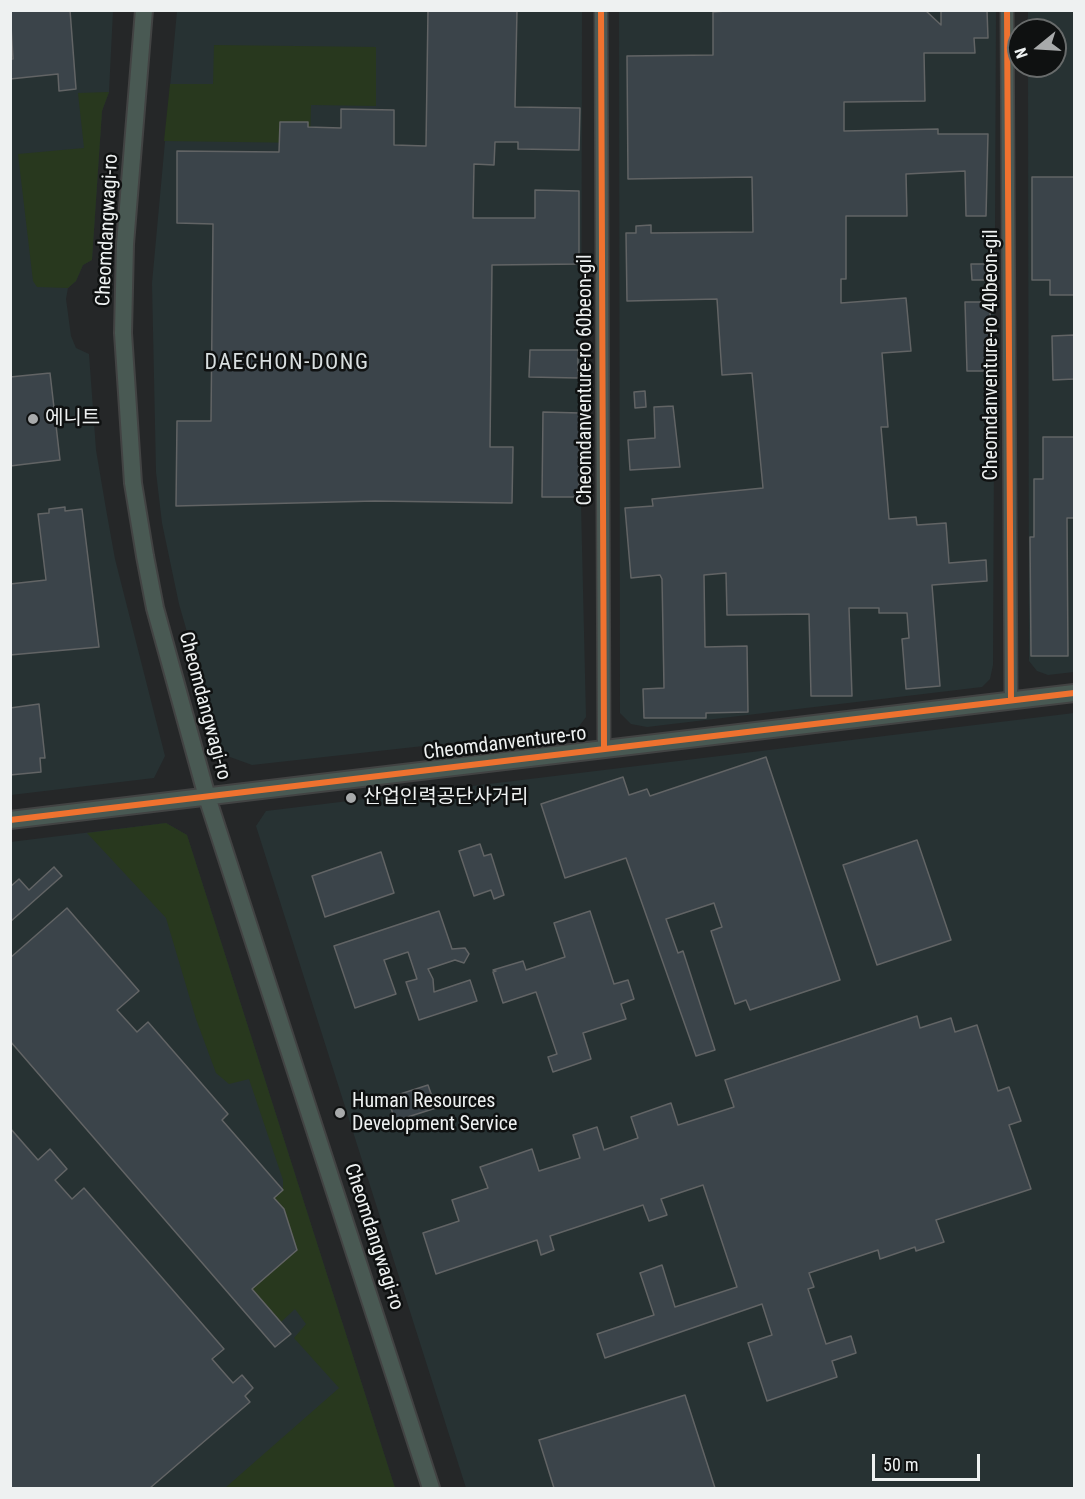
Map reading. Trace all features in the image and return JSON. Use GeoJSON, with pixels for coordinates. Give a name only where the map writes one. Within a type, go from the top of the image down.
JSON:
{"type":"FeatureCollection","features":[{"type":"Feature","properties":{"kind":"main road","name":"Cheomdangwagi-ro"},"geometry":{"type":"LineString","coordinates":[[144,10],[126,244],[123,330],[134,483],[155,608],[207,797],[431,1488]]}},
{"type":"Feature","properties":{"kind":"main road","name":"Cheomdanventure-ro"},"geometry":{"type":"LineString","coordinates":[[10,820],[1074,693]]}},
{"type":"Feature","properties":{"kind":"street","name":"Cheomdanventure-ro 60beon-gil"},"geometry":{"type":"LineString","coordinates":[[602,10],[604,748]]}},
{"type":"Feature","properties":{"kind":"street","name":"Cheomdanventure-ro 40beon-gil"},"geometry":{"type":"LineString","coordinates":[[1007,10],[1011,700]]}},
{"type":"Feature","properties":{"kind":"shaded area"},"geometry":{"type":"Polygon","coordinates":[[[10,11],[113,11],[109,92],[102,111],[92,260],[83,265],[76,281],[68,288],[66,299],[71,336],[76,348],[89,354],[96,450],[115,559],[165,756],[154,778],[11,795],[10,11]]]}},
{"type":"Feature","properties":{"kind":"shaded area"},"geometry":{"type":"Polygon","coordinates":[[[177,11],[582,11],[581,504],[586,717],[577,729],[252,765],[230,757],[220,747],[179,604],[162,523],[156,472],[152,283],[177,11]]]}},
{"type":"Feature","properties":{"kind":"shaded area"},"geometry":{"type":"Polygon","coordinates":[[[619,11],[996,11],[993,665],[990,679],[982,687],[647,727],[631,724],[620,713],[619,11]]]}},
{"type":"Feature","properties":{"kind":"shaded area"},"geometry":{"type":"Polygon","coordinates":[[[1028,11],[1074,11],[1074,672],[1048,675],[1037,671],[1029,661],[1028,78],[1067,78],[1067,18],[1028,18],[1028,11]]]}},
{"type":"Feature","properties":{"kind":"shaded area"},"geometry":{"type":"Polygon","coordinates":[[[1074,713],[1074,1488],[466,1488],[256,826],[266,811],[1074,713]]]}},
{"type":"Feature","properties":{"kind":"shaded area"},"geometry":{"type":"Polygon","coordinates":[[[166,823],[187,835],[395,1488],[11,1488],[10,842],[166,823]]]}},
{"type":"Feature","properties":{"kind":"green space"},"geometry":{"type":"Polygon","coordinates":[[[214,45],[376,47],[376,106],[311,105],[310,143],[164,141],[170,84],[213,84],[214,45]]]}},
{"type":"Feature","properties":{"kind":"green space"},"geometry":{"type":"Polygon","coordinates":[[[109,92],[102,111],[92,260],[83,265],[76,281],[68,288],[37,287],[33,281],[18,154],[84,148],[78,93],[109,92]]]}},
{"type":"Feature","properties":{"kind":"green space"},"geometry":{"type":"Polygon","coordinates":[[[166,823],[187,835],[395,1488],[225,1488],[339,1388],[294,1338],[306,1324],[295,1309],[281,1322],[252,1289],[284,1209],[274,1198],[283,1190],[283,1180],[249,1079],[229,1084],[216,1073],[196,1019],[166,918],[87,833],[166,823]]]}},
{"type":"Feature","properties":{"kind":"building"},"geometry":{"type":"Polygon","coordinates":[[[10,10],[70,10],[76,89],[59,91],[58,74],[10,79],[10,59],[13,59],[10,10]]]}},
{"type":"Feature","properties":{"kind":"building"},"geometry":{"type":"Polygon","coordinates":[[[428,10],[517,10],[515,107],[580,108],[579,150],[518,149],[518,142],[495,142],[494,165],[474,164],[473,218],[535,218],[535,190],[579,191],[579,264],[492,265],[490,447],[513,447],[512,503],[375,501],[176,506],[177,421],[211,421],[213,224],[177,223],[177,151],[279,152],[280,122],[308,122],[308,127],[341,128],[341,109],[394,110],[394,145],[426,146],[428,10]]]}},
{"type":"Feature","properties":{"kind":"building"},"geometry":{"type":"Polygon","coordinates":[[[925,10],[941,25],[941,10],[987,10],[988,38],[974,38],[975,53],[924,53],[925,101],[844,102],[844,131],[938,129],[938,134],[988,134],[986,216],[966,216],[965,171],[906,174],[907,216],[846,216],[846,279],[841,279],[841,303],[906,298],[911,351],[882,353],[888,427],[881,427],[889,519],[916,517],[917,525],[946,523],[949,563],[986,560],[987,581],[932,585],[940,686],[906,689],[902,639],[909,638],[907,613],[879,613],[879,608],[849,608],[852,696],[811,696],[809,614],[727,615],[726,573],[704,575],[705,647],[747,646],[748,712],[706,713],[706,718],[644,718],[643,689],[664,688],[662,579],[660,575],[631,578],[625,508],[653,506],[652,499],[763,488],[752,373],[722,375],[717,299],[627,301],[626,233],[636,233],[636,226],[651,225],[651,233],[753,232],[752,177],[628,179],[627,56],[713,55],[713,12],[925,10]]]}},
{"type":"Feature","properties":{"kind":"building"},"geometry":{"type":"Polygon","coordinates":[[[1032,177],[1074,177],[1074,295],[1050,295],[1050,280],[1032,280],[1032,177]]]}},
{"type":"Feature","properties":{"kind":"building"},"geometry":{"type":"Polygon","coordinates":[[[971,264],[990,264],[990,280],[972,280],[971,264]]]}},
{"type":"Feature","properties":{"kind":"building"},"geometry":{"type":"Polygon","coordinates":[[[965,302],[990,302],[991,371],[967,371],[965,302]]]}},
{"type":"Feature","properties":{"kind":"building"},"geometry":{"type":"Polygon","coordinates":[[[1074,335],[1074,379],[1053,380],[1052,336],[1074,335]]]}},
{"type":"Feature","properties":{"kind":"building"},"geometry":{"type":"Polygon","coordinates":[[[530,350],[578,350],[578,378],[529,377],[530,350]]]}},
{"type":"Feature","properties":{"kind":"building","name":"에니트"},"geometry":{"type":"Polygon","coordinates":[[[50,373],[60,460],[10,466],[10,377],[50,373]]]}},
{"type":"Feature","properties":{"kind":"building"},"geometry":{"type":"Polygon","coordinates":[[[645,391],[646,407],[635,408],[634,392],[645,391]]]}},
{"type":"Feature","properties":{"kind":"building"},"geometry":{"type":"Polygon","coordinates":[[[673,406],[680,467],[630,470],[628,440],[655,438],[654,407],[673,406]]]}},
{"type":"Feature","properties":{"kind":"building"},"geometry":{"type":"Polygon","coordinates":[[[543,412],[580,413],[579,497],[542,497],[543,412]]]}},
{"type":"Feature","properties":{"kind":"building"},"geometry":{"type":"Polygon","coordinates":[[[1043,437],[1074,437],[1074,518],[1067,518],[1068,656],[1031,656],[1030,537],[1034,537],[1034,479],[1043,479],[1043,437]]]}},
{"type":"Feature","properties":{"kind":"building"},"geometry":{"type":"Polygon","coordinates":[[[65,507],[65,511],[82,509],[99,647],[10,655],[10,584],[46,580],[38,514],[49,513],[49,509],[65,507]]]}},
{"type":"Feature","properties":{"kind":"building"},"geometry":{"type":"Polygon","coordinates":[[[39,704],[45,758],[40,758],[41,772],[10,775],[10,708],[39,704]]]}},
{"type":"Feature","properties":{"kind":"building"},"geometry":{"type":"Polygon","coordinates":[[[766,757],[840,980],[750,1010],[746,1000],[735,1004],[711,931],[722,927],[714,903],[666,919],[678,953],[683,951],[715,1050],[696,1056],[626,858],[565,878],[541,804],[623,777],[629,795],[647,789],[650,796],[766,757]]]}},
{"type":"Feature","properties":{"kind":"building"},"geometry":{"type":"Polygon","coordinates":[[[917,840],[951,940],[877,965],[843,865],[917,840]]]}},
{"type":"Feature","properties":{"kind":"building"},"geometry":{"type":"Polygon","coordinates":[[[480,844],[484,856],[491,854],[504,895],[494,899],[491,890],[474,896],[459,851],[480,844]]]}},
{"type":"Feature","properties":{"kind":"building"},"geometry":{"type":"Polygon","coordinates":[[[381,852],[394,893],[325,917],[312,876],[381,852]]]}},
{"type":"Feature","properties":{"kind":"building"},"geometry":{"type":"Polygon","coordinates":[[[54,867],[62,876],[10,922],[10,887],[19,879],[29,890],[54,867]]]}},
{"type":"Feature","properties":{"kind":"building"},"geometry":{"type":"Polygon","coordinates":[[[67,908],[139,991],[117,1010],[137,1032],[148,1022],[228,1114],[222,1120],[283,1190],[274,1198],[284,1209],[297,1250],[252,1289],[291,1334],[275,1347],[10,1041],[10,958],[67,908]]]}},
{"type":"Feature","properties":{"kind":"building"},"geometry":{"type":"Polygon","coordinates":[[[439,911],[452,949],[465,948],[469,954],[464,963],[455,960],[428,969],[433,979],[434,992],[470,980],[477,1001],[419,1020],[406,982],[417,979],[408,952],[384,960],[396,994],[355,1008],[334,946],[439,911]]]}},
{"type":"Feature","properties":{"kind":"building"},"geometry":{"type":"Polygon","coordinates":[[[590,911],[614,984],[628,980],[634,999],[621,1004],[626,1019],[583,1033],[591,1059],[553,1072],[548,1057],[557,1054],[536,992],[503,1003],[493,972],[496,971],[493,970],[523,961],[526,970],[565,957],[554,923],[590,911]]]}},
{"type":"Feature","properties":{"kind":"building"},"geometry":{"type":"Polygon","coordinates":[[[917,1016],[920,1028],[951,1018],[955,1032],[977,1025],[998,1091],[1009,1087],[1021,1121],[1009,1125],[1031,1189],[936,1220],[944,1242],[916,1251],[915,1247],[880,1259],[878,1250],[809,1273],[814,1287],[808,1289],[826,1344],[851,1336],[856,1353],[832,1361],[837,1377],[767,1401],[748,1343],[772,1335],[762,1304],[605,1358],[597,1334],[654,1315],[640,1273],[662,1265],[675,1307],[737,1287],[703,1185],[661,1199],[667,1215],[649,1221],[643,1205],[550,1236],[554,1250],[541,1255],[537,1240],[436,1274],[423,1233],[459,1221],[452,1200],[488,1188],[480,1167],[532,1149],[539,1171],[580,1158],[573,1135],[597,1127],[604,1150],[638,1138],[631,1117],[671,1103],[678,1125],[734,1107],[725,1080],[917,1016]]]}},
{"type":"Feature","properties":{"kind":"building"},"geometry":{"type":"Polygon","coordinates":[[[428,1085],[436,1108],[395,1121],[388,1098],[428,1085]]]}},
{"type":"Feature","properties":{"kind":"building"},"geometry":{"type":"Polygon","coordinates":[[[10,1128],[38,1160],[50,1149],[67,1169],[55,1180],[72,1199],[84,1188],[224,1349],[212,1359],[233,1383],[242,1375],[253,1388],[245,1396],[250,1402],[150,1488],[10,1488],[10,1128]]]}},
{"type":"Feature","properties":{"kind":"building"},"geometry":{"type":"Polygon","coordinates":[[[685,1395],[715,1488],[554,1488],[539,1440],[685,1395]]]}},
{"type":"Feature","properties":{"kind":"cycle path"},"geometry":{"type":"LineString","coordinates":[[601,10],[604,748]]}},
{"type":"Feature","properties":{"kind":"cycle path"},"geometry":{"type":"LineString","coordinates":[[1007,10],[1011,700]]}},
{"type":"Feature","properties":{"kind":"cycle path"},"geometry":{"type":"LineString","coordinates":[[10,820],[1074,693]]}},
{"type":"Feature","properties":{"kind":"place","name":"에니트"},"geometry":{"type":"Point","coordinates":[33,419]}},
{"type":"Feature","properties":{"kind":"place","name":"산업인력공단사거리"},"geometry":{"type":"Point","coordinates":[351,798]}},
{"type":"Feature","properties":{"kind":"place","name":"Human Resources Development Service"},"geometry":{"type":"Point","coordinates":[340,1113]}},
{"type":"Feature","properties":{"kind":"district","name":"DAECHON-DONG"},"geometry":{"type":"Point","coordinates":[287,363]}}]}
